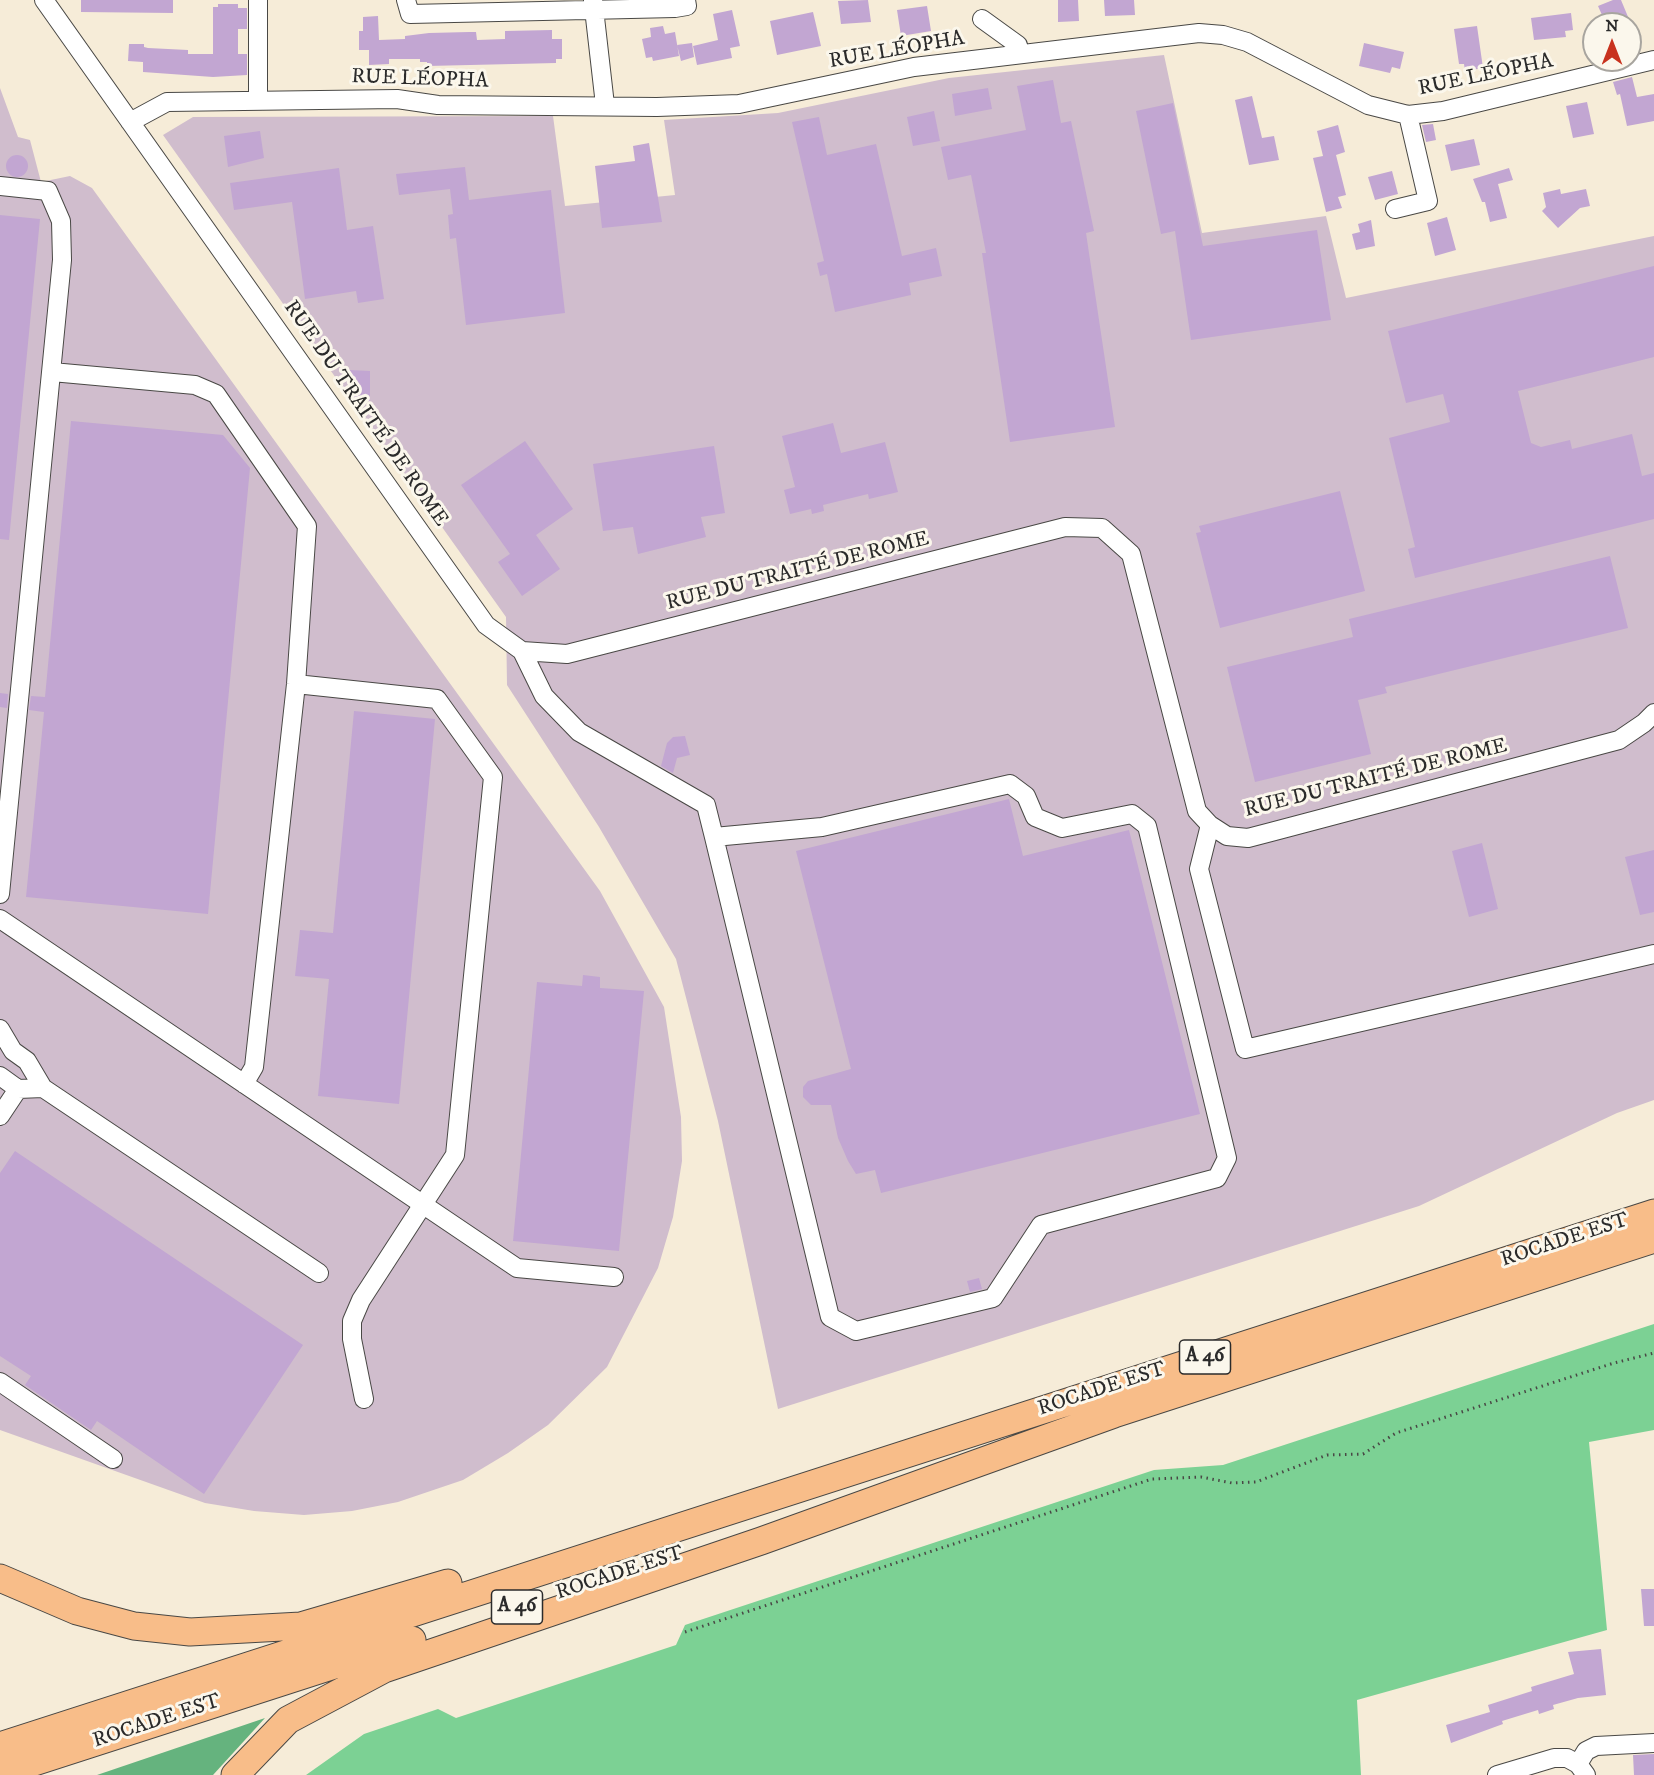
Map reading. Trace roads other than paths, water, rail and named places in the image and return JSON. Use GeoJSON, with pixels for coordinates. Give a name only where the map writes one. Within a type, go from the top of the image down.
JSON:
{"type":"FeatureCollection","features":[{"type":"Feature","properties":{"kind":"highway","name":"ROCADE EST"},"geometry":{"type":"LineString","coordinates":[[0,1746],[1654,1213]]}},
{"type":"Feature","properties":{"kind":"highway","name":"ROCADE EST"},"geometry":{"type":"LineString","coordinates":[[0,1773],[1034,1442],[1114,1413],[1654,1239]]}},
{"type":"Feature","properties":{"kind":"highway"},"geometry":{"type":"LineString","coordinates":[[235,1775],[288,1720],[384,1669],[761,1541],[1034,1442]]}},
{"type":"Feature","properties":{"kind":"highway"},"geometry":{"type":"LineString","coordinates":[[0,1578],[77,1611],[134,1626],[190,1632],[301,1626],[502,1569],[543,1571]]}},
{"type":"Feature","properties":{"kind":"street","name":"RUE DU TRAITÉ DE ROME"},"geometry":{"type":"LineString","coordinates":[[44,0],[486,625],[522,651],[567,654],[1065,527],[1102,528],[1131,554],[1197,811],[1210,825],[1227,836],[1248,838],[1619,740],[1644,723],[1654,713]]}},
{"type":"Feature","properties":{"kind":"street"},"geometry":{"type":"LineString","coordinates":[[258,0],[258,101]]}},
{"type":"Feature","properties":{"kind":"street"},"geometry":{"type":"LineString","coordinates":[[406,0],[410,14],[593,6],[675,8],[687,6],[686,0]]}},
{"type":"Feature","properties":{"kind":"street"},"geometry":{"type":"LineString","coordinates":[[593,6],[605,105]]}},
{"type":"Feature","properties":{"kind":"street"},"geometry":{"type":"LineString","coordinates":[[982,19],[1018,45],[1018,54]]}},
{"type":"Feature","properties":{"kind":"street","name":"RUE LÉOPHA"},"geometry":{"type":"LineString","coordinates":[[130,122],[167,102],[398,99],[438,105],[739,104],[914,67],[1199,33],[1223,35],[1247,42],[1368,105],[1408,115],[1443,111],[1654,60]]}},
{"type":"Feature","properties":{"kind":"street"},"geometry":{"type":"LineString","coordinates":[[1395,209],[1428,201],[1408,115]]}},
{"type":"Feature","properties":{"kind":"street"},"geometry":{"type":"LineString","coordinates":[[0,186],[48,191],[61,221],[62,260],[0,894]]}},
{"type":"Feature","properties":{"kind":"street"},"geometry":{"type":"LineString","coordinates":[[52,372],[195,385],[216,394],[307,526],[296,684],[254,1067],[244,1084]]}},
{"type":"Feature","properties":{"kind":"street"},"geometry":{"type":"LineString","coordinates":[[522,651],[544,696],[579,732],[706,805],[830,1317],[856,1331],[993,1298],[1041,1225],[1217,1178],[1227,1158],[1147,826],[1132,814],[1062,828],[1035,817],[1026,796],[1010,784],[822,827],[714,837]]}},
{"type":"Feature","properties":{"kind":"street"},"geometry":{"type":"LineString","coordinates":[[296,684],[437,699],[493,777],[455,1155],[361,1300],[352,1321],[352,1339],[364,1399]]}},
{"type":"Feature","properties":{"kind":"street"},"geometry":{"type":"LineString","coordinates":[[1210,825],[1198,869],[1245,1050],[1654,954]]}},
{"type":"Feature","properties":{"kind":"street"},"geometry":{"type":"LineString","coordinates":[[0,919],[517,1268],[614,1277]]}},
{"type":"Feature","properties":{"kind":"street"},"geometry":{"type":"LineString","coordinates":[[0,1029],[13,1051],[27,1061],[43,1088],[319,1273]]}},
{"type":"Feature","properties":{"kind":"street"},"geometry":{"type":"LineString","coordinates":[[0,1076],[18,1089],[43,1088]]}},
{"type":"Feature","properties":{"kind":"street"},"geometry":{"type":"LineString","coordinates":[[0,1116],[18,1089]]}},
{"type":"Feature","properties":{"kind":"street"},"geometry":{"type":"LineString","coordinates":[[0,1382],[113,1459]]}},
{"type":"Feature","properties":{"kind":"street"},"geometry":{"type":"LineString","coordinates":[[1497,1775],[1554,1758],[1567,1758],[1582,1769],[1586,1751],[1596,1746],[1654,1743]]}}]}
